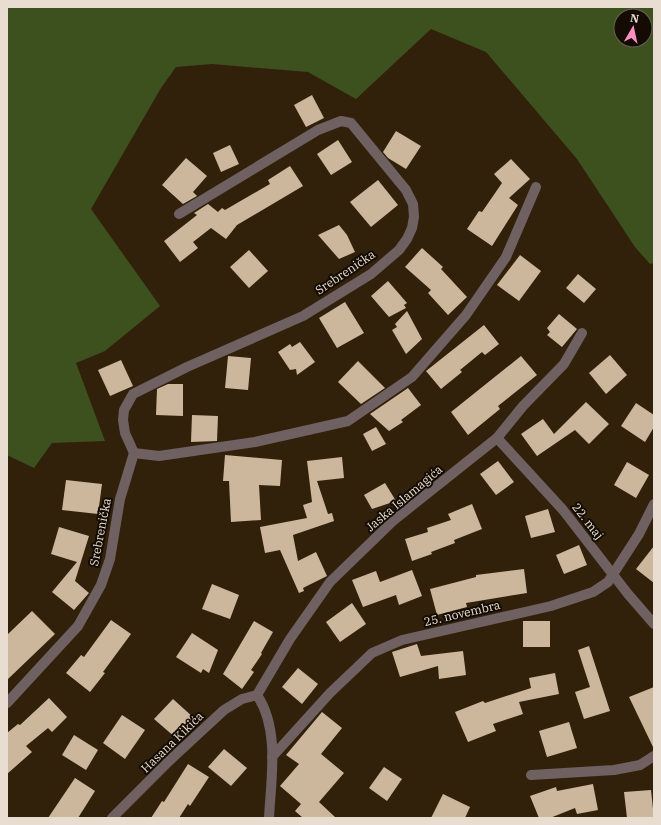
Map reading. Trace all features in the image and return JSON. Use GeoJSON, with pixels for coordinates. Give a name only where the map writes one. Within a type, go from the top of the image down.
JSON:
{"type":"FeatureCollection","features":[{"type":"Feature","properties":{"kind":"street","name":"Srebrenička"},"geometry":{"type":"LineString","coordinates":[[7,703],[78,626],[101,585],[110,559],[120,499],[134,453],[125,433],[123,420],[124,410],[133,394],[170,375],[302,316],[371,274],[399,250],[412,228],[414,217],[413,204],[406,190],[351,123],[341,121],[318,130],[179,214]]}},
{"type":"Feature","properties":{"kind":"street"},"geometry":{"type":"LineString","coordinates":[[134,453],[159,456],[240,444],[348,421],[412,377],[466,315],[506,257],[536,187]]}},
{"type":"Feature","properties":{"kind":"street","name":"Jaska Islamagića"},"geometry":{"type":"LineString","coordinates":[[257,695],[290,639],[330,582],[394,520],[497,438],[523,406],[564,364],[582,333]]}},
{"type":"Feature","properties":{"kind":"street","name":"22. maj"},"geometry":{"type":"LineString","coordinates":[[497,438],[563,510],[654,624]]}},
{"type":"Feature","properties":{"kind":"street","name":"25. novembra"},"geometry":{"type":"LineString","coordinates":[[272,757],[330,692],[372,653],[402,640],[551,606],[593,592],[608,582],[614,575],[639,534],[654,504]]}},
{"type":"Feature","properties":{"kind":"street"},"geometry":{"type":"LineString","coordinates":[[257,695],[265,707],[270,727],[272,757],[269,818]]}},
{"type":"Feature","properties":{"kind":"street","name":"Hasana Kikića"},"geometry":{"type":"LineString","coordinates":[[112,818],[169,761],[224,710],[242,699],[257,695]]}},
{"type":"Feature","properties":{"kind":"street"},"geometry":{"type":"LineString","coordinates":[[531,775],[614,770],[640,765],[654,756]]}},
{"type":"Feature","properties":{"kind":"green space"},"geometry":{"type":"Polygon","coordinates":[[[7,7],[654,7],[654,263],[650,264],[635,247],[577,159],[486,52],[431,29],[356,99],[308,72],[212,64],[176,67],[161,88],[91,209],[160,306],[105,351],[76,363],[105,441],[52,443],[34,468],[7,455],[7,7]]]}},
{"type":"Feature","properties":{"kind":"building"},"geometry":{"type":"Polygon","coordinates":[[[312,95],[324,118],[306,127],[294,105],[312,95]]]}},
{"type":"Feature","properties":{"kind":"building"},"geometry":{"type":"Polygon","coordinates":[[[396,131],[421,146],[406,169],[388,158],[383,152],[396,131]]]}},
{"type":"Feature","properties":{"kind":"building"},"geometry":{"type":"Polygon","coordinates":[[[338,140],[352,162],[331,175],[317,154],[338,140]]]}},
{"type":"Feature","properties":{"kind":"building"},"geometry":{"type":"Polygon","coordinates":[[[230,145],[239,164],[221,172],[213,153],[230,145]]]}},
{"type":"Feature","properties":{"kind":"building"},"geometry":{"type":"Polygon","coordinates":[[[186,158],[207,176],[193,192],[197,196],[183,204],[162,185],[186,158]]]}},
{"type":"Feature","properties":{"kind":"building"},"geometry":{"type":"Polygon","coordinates":[[[511,159],[530,179],[509,198],[518,205],[492,246],[467,229],[479,211],[482,212],[502,183],[494,174],[511,159]]]}},
{"type":"Feature","properties":{"kind":"building"},"geometry":{"type":"Polygon","coordinates":[[[290,166],[303,186],[237,225],[226,239],[211,228],[193,242],[198,248],[180,262],[164,241],[197,215],[194,213],[208,204],[218,212],[222,208],[225,210],[270,184],[268,180],[290,166]]]}},
{"type":"Feature","properties":{"kind":"building"},"geometry":{"type":"Polygon","coordinates":[[[378,180],[398,205],[371,227],[350,202],[378,180]]]}},
{"type":"Feature","properties":{"kind":"building"},"geometry":{"type":"Polygon","coordinates":[[[339,225],[347,235],[355,252],[339,259],[318,235],[339,225]]]}},
{"type":"Feature","properties":{"kind":"building"},"geometry":{"type":"Polygon","coordinates":[[[422,248],[443,267],[441,269],[467,297],[448,315],[428,293],[431,290],[405,267],[422,248]]]}},
{"type":"Feature","properties":{"kind":"building"},"geometry":{"type":"Polygon","coordinates":[[[249,250],[268,271],[249,288],[230,267],[249,250]]]}},
{"type":"Feature","properties":{"kind":"building"},"geometry":{"type":"Polygon","coordinates":[[[520,255],[541,271],[519,301],[497,285],[520,255]]]}},
{"type":"Feature","properties":{"kind":"building"},"geometry":{"type":"Polygon","coordinates":[[[578,274],[596,289],[584,303],[566,288],[578,274]]]}},
{"type":"Feature","properties":{"kind":"building"},"geometry":{"type":"Polygon","coordinates":[[[388,281],[407,303],[404,305],[406,308],[389,317],[371,296],[388,281]]]}},
{"type":"Feature","properties":{"kind":"building"},"geometry":{"type":"Polygon","coordinates":[[[345,302],[364,333],[337,348],[319,318],[345,302]]]}},
{"type":"Feature","properties":{"kind":"building"},"geometry":{"type":"Polygon","coordinates":[[[407,311],[422,339],[406,354],[392,330],[397,327],[395,324],[407,311]]]}},
{"type":"Feature","properties":{"kind":"building"},"geometry":{"type":"Polygon","coordinates":[[[559,314],[577,329],[562,347],[547,335],[550,332],[547,328],[559,314]]]}},
{"type":"Feature","properties":{"kind":"building"},"geometry":{"type":"Polygon","coordinates":[[[484,325],[499,344],[485,355],[482,352],[460,370],[462,372],[441,389],[426,371],[484,325]]]}},
{"type":"Feature","properties":{"kind":"building"},"geometry":{"type":"Polygon","coordinates":[[[300,342],[315,362],[297,375],[296,369],[290,370],[278,352],[290,344],[292,347],[300,342]]]}},
{"type":"Feature","properties":{"kind":"building"},"geometry":{"type":"Polygon","coordinates":[[[610,355],[627,375],[606,394],[589,373],[610,355]]]}},
{"type":"Feature","properties":{"kind":"building"},"geometry":{"type":"Polygon","coordinates":[[[228,356],[251,358],[248,390],[225,388],[228,356]]]}},
{"type":"Feature","properties":{"kind":"building"},"geometry":{"type":"Polygon","coordinates":[[[521,356],[537,375],[498,406],[500,409],[468,435],[451,412],[521,356]]]}},
{"type":"Feature","properties":{"kind":"building"},"geometry":{"type":"Polygon","coordinates":[[[121,360],[133,386],[110,396],[98,370],[121,360]]]}},
{"type":"Feature","properties":{"kind":"building"},"geometry":{"type":"Polygon","coordinates":[[[358,361],[385,388],[361,404],[338,382],[358,361]]]}},
{"type":"Feature","properties":{"kind":"building"},"geometry":{"type":"Polygon","coordinates":[[[168,384],[183,384],[183,416],[156,415],[157,389],[168,384]]]}},
{"type":"Feature","properties":{"kind":"building"},"geometry":{"type":"Polygon","coordinates":[[[408,388],[421,405],[401,420],[403,422],[389,431],[370,414],[408,388]]]}},
{"type":"Feature","properties":{"kind":"building"},"geometry":{"type":"Polygon","coordinates":[[[586,402],[609,424],[589,444],[575,430],[537,456],[521,434],[543,419],[554,434],[586,402]]]}},
{"type":"Feature","properties":{"kind":"building"},"geometry":{"type":"Polygon","coordinates":[[[636,403],[654,415],[654,427],[645,442],[621,426],[636,403]]]}},
{"type":"Feature","properties":{"kind":"building"},"geometry":{"type":"Polygon","coordinates":[[[192,415],[218,416],[217,441],[191,442],[192,415]]]}},
{"type":"Feature","properties":{"kind":"building"},"geometry":{"type":"Polygon","coordinates":[[[376,427],[386,444],[372,451],[363,434],[376,427]]]}},
{"type":"Feature","properties":{"kind":"building"},"geometry":{"type":"Polygon","coordinates":[[[225,455],[282,460],[280,486],[259,485],[261,520],[231,522],[229,481],[223,481],[225,455]]]}},
{"type":"Feature","properties":{"kind":"building"},"geometry":{"type":"Polygon","coordinates":[[[342,457],[344,478],[317,481],[328,514],[332,513],[334,521],[293,535],[298,561],[316,552],[327,576],[303,588],[304,591],[299,593],[280,550],[265,553],[260,527],[307,518],[303,505],[312,502],[307,461],[342,457]]]}},
{"type":"Feature","properties":{"kind":"building"},"geometry":{"type":"Polygon","coordinates":[[[498,461],[514,482],[496,495],[480,474],[498,461]]]}},
{"type":"Feature","properties":{"kind":"building"},"geometry":{"type":"Polygon","coordinates":[[[627,462],[649,475],[636,498],[614,485],[627,462]]]}},
{"type":"Feature","properties":{"kind":"building"},"geometry":{"type":"Polygon","coordinates":[[[66,480],[102,484],[98,514],[62,510],[66,480]]]}},
{"type":"Feature","properties":{"kind":"building"},"geometry":{"type":"Polygon","coordinates":[[[385,483],[396,501],[372,509],[364,495],[385,483]]]}},
{"type":"Feature","properties":{"kind":"building"},"geometry":{"type":"Polygon","coordinates":[[[472,504],[482,529],[454,540],[455,543],[431,552],[432,554],[412,561],[405,539],[428,532],[427,528],[451,520],[448,514],[472,504]]]}},
{"type":"Feature","properties":{"kind":"building"},"geometry":{"type":"Polygon","coordinates":[[[548,509],[555,532],[531,538],[525,516],[548,509]]]}},
{"type":"Feature","properties":{"kind":"building"},"geometry":{"type":"Polygon","coordinates":[[[59,527],[89,536],[75,581],[89,593],[74,610],[52,592],[77,562],[51,554],[59,527]]]}},
{"type":"Feature","properties":{"kind":"building"},"geometry":{"type":"Polygon","coordinates":[[[579,545],[587,565],[564,574],[556,555],[579,545]]]}},
{"type":"Feature","properties":{"kind":"building"},"geometry":{"type":"Polygon","coordinates":[[[654,546],[654,583],[636,569],[654,546]]]}},
{"type":"Feature","properties":{"kind":"building"},"geometry":{"type":"Polygon","coordinates":[[[524,569],[527,593],[466,603],[467,607],[437,615],[430,589],[476,577],[476,575],[524,569]]]}},
{"type":"Feature","properties":{"kind":"building"},"geometry":{"type":"Polygon","coordinates":[[[412,570],[422,596],[399,605],[396,595],[363,607],[352,580],[376,571],[380,582],[412,570]]]}},
{"type":"Feature","properties":{"kind":"building"},"geometry":{"type":"Polygon","coordinates":[[[212,584],[239,595],[230,619],[202,609],[212,584]]]}},
{"type":"Feature","properties":{"kind":"building"},"geometry":{"type":"Polygon","coordinates":[[[352,603],[366,624],[340,642],[326,622],[352,603]]]}},
{"type":"Feature","properties":{"kind":"building"},"geometry":{"type":"Polygon","coordinates":[[[32,611],[55,634],[7,680],[7,635],[32,611]]]}},
{"type":"Feature","properties":{"kind":"building"},"geometry":{"type":"Polygon","coordinates":[[[111,620],[131,634],[103,672],[105,673],[90,692],[66,673],[81,655],[84,657],[111,620]]]}},
{"type":"Feature","properties":{"kind":"building"},"geometry":{"type":"Polygon","coordinates":[[[254,621],[273,632],[261,653],[262,654],[251,670],[254,672],[242,689],[223,674],[254,621]]]}},
{"type":"Feature","properties":{"kind":"building"},"geometry":{"type":"Polygon","coordinates":[[[523,621],[550,621],[550,647],[523,647],[523,621]]]}},
{"type":"Feature","properties":{"kind":"building"},"geometry":{"type":"Polygon","coordinates":[[[192,633],[218,650],[209,673],[203,669],[201,673],[176,657],[192,633]]]}},
{"type":"Feature","properties":{"kind":"building"},"geometry":{"type":"Polygon","coordinates":[[[417,644],[421,656],[463,651],[466,675],[439,679],[438,666],[400,677],[392,652],[417,644]]]}},
{"type":"Feature","properties":{"kind":"building"},"geometry":{"type":"Polygon","coordinates":[[[589,646],[610,711],[584,719],[575,692],[590,687],[578,650],[589,646]]]}},
{"type":"Feature","properties":{"kind":"building"},"geometry":{"type":"Polygon","coordinates":[[[298,668],[318,684],[302,704],[282,687],[298,668]]]}},
{"type":"Feature","properties":{"kind":"building"},"geometry":{"type":"Polygon","coordinates":[[[555,673],[559,694],[519,702],[523,714],[493,724],[496,731],[468,742],[455,712],[483,701],[485,703],[531,688],[529,678],[555,673]]]}},
{"type":"Feature","properties":{"kind":"building"},"geometry":{"type":"Polygon","coordinates":[[[654,687],[654,749],[629,697],[654,687]]]}},
{"type":"Feature","properties":{"kind":"building"},"geometry":{"type":"Polygon","coordinates":[[[49,698],[67,717],[52,732],[48,728],[26,746],[32,752],[7,774],[7,733],[18,724],[20,725],[49,698]]]}},
{"type":"Feature","properties":{"kind":"building"},"geometry":{"type":"Polygon","coordinates":[[[173,699],[194,718],[176,738],[154,719],[173,699]]]}},
{"type":"Feature","properties":{"kind":"building"},"geometry":{"type":"Polygon","coordinates":[[[322,712],[342,728],[321,754],[344,773],[319,802],[336,818],[303,818],[295,811],[301,804],[280,786],[299,764],[286,755],[322,712]]]}},
{"type":"Feature","properties":{"kind":"building"},"geometry":{"type":"Polygon","coordinates":[[[122,715],[145,730],[125,759],[103,743],[122,715]]]}},
{"type":"Feature","properties":{"kind":"building"},"geometry":{"type":"Polygon","coordinates":[[[569,722],[577,748],[547,757],[539,731],[569,722]]]}},
{"type":"Feature","properties":{"kind":"building"},"geometry":{"type":"Polygon","coordinates":[[[74,735],[98,750],[86,770],[62,755],[74,735]]]}},
{"type":"Feature","properties":{"kind":"building"},"geometry":{"type":"Polygon","coordinates":[[[224,749],[247,768],[231,786],[208,767],[224,749]]]}},
{"type":"Feature","properties":{"kind":"building"},"geometry":{"type":"Polygon","coordinates":[[[188,764],[209,777],[190,806],[188,804],[179,818],[151,818],[162,801],[164,802],[188,764]]]}},
{"type":"Feature","properties":{"kind":"building"},"geometry":{"type":"Polygon","coordinates":[[[384,767],[402,779],[387,801],[369,788],[384,767]]]}},
{"type":"Feature","properties":{"kind":"building"},"geometry":{"type":"Polygon","coordinates":[[[75,778],[95,791],[78,818],[48,818],[75,778]]]}},
{"type":"Feature","properties":{"kind":"building"},"geometry":{"type":"Polygon","coordinates":[[[593,784],[598,810],[577,814],[575,808],[550,818],[539,818],[530,796],[556,787],[557,791],[593,784]]]}},
{"type":"Feature","properties":{"kind":"building"},"geometry":{"type":"Polygon","coordinates":[[[651,790],[654,818],[627,818],[624,792],[651,790]]]}},
{"type":"Feature","properties":{"kind":"building"},"geometry":{"type":"Polygon","coordinates":[[[443,794],[470,807],[465,818],[431,818],[443,794]]]}}]}
